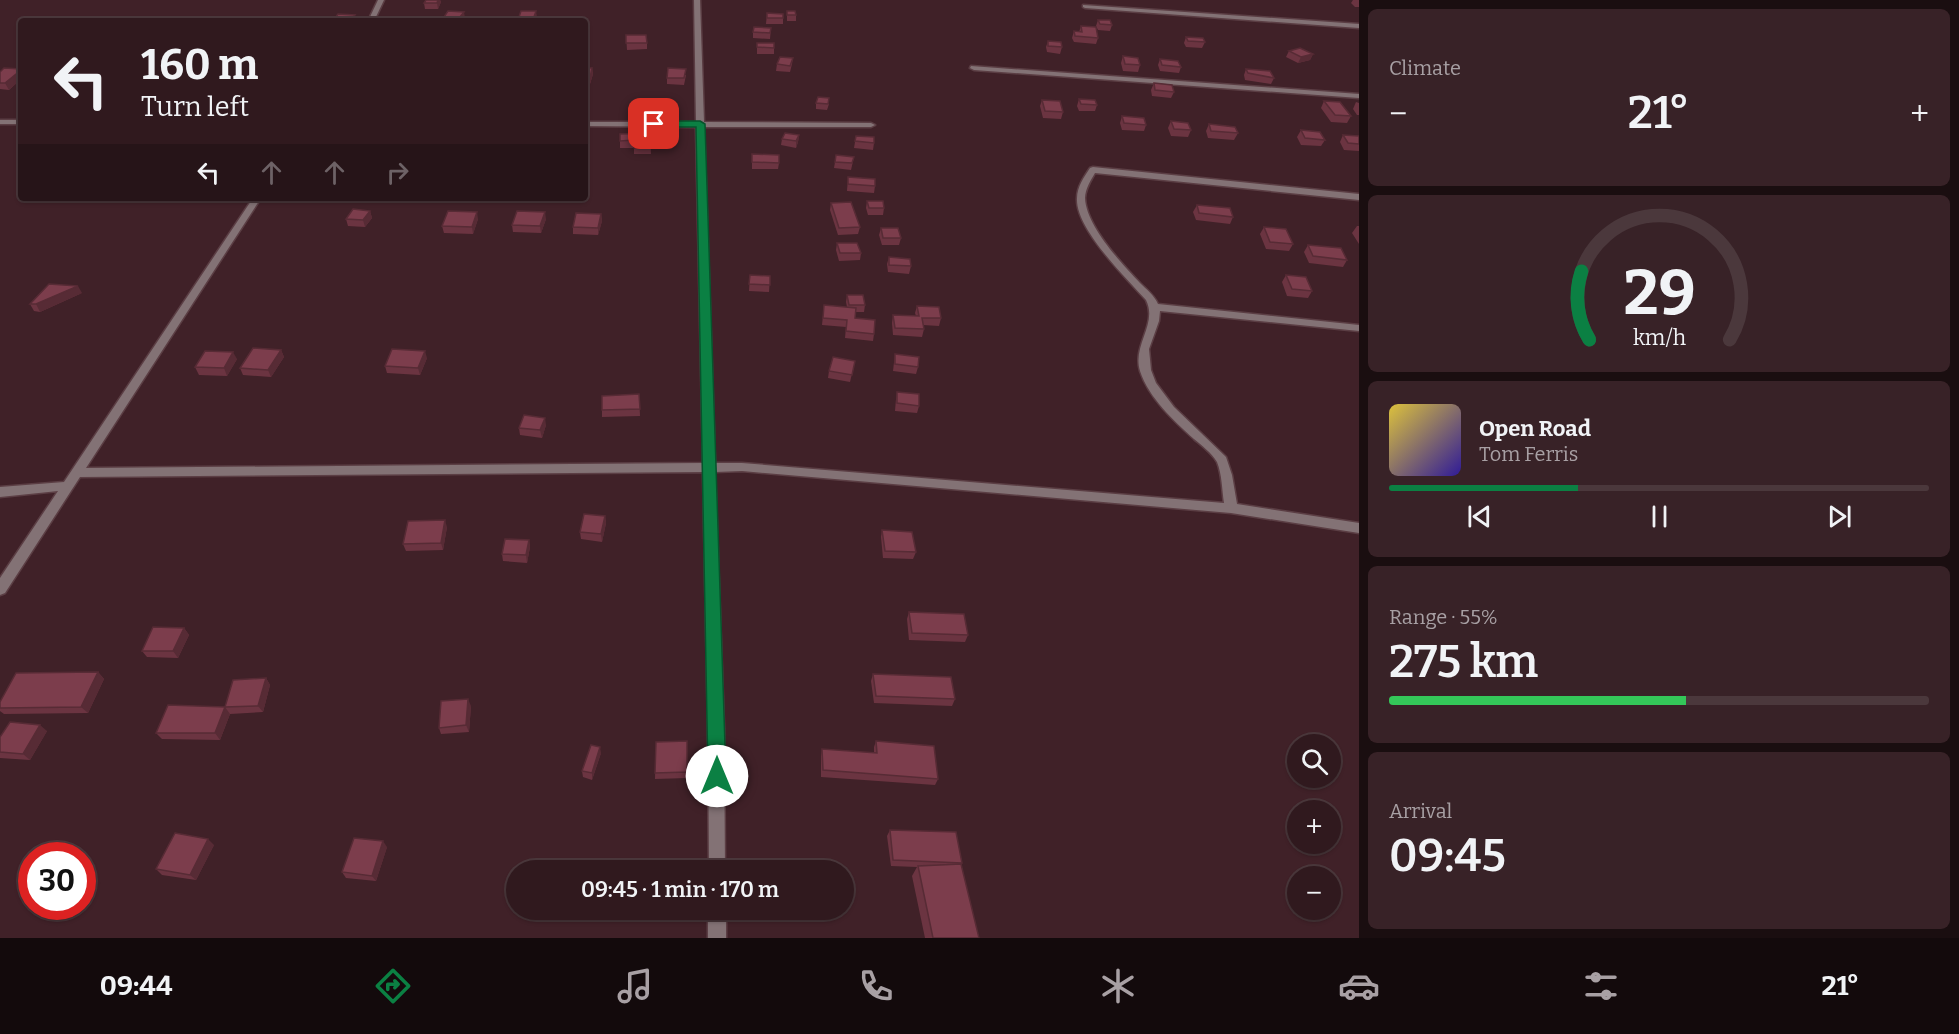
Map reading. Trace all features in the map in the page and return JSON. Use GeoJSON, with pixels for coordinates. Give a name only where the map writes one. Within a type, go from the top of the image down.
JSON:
{"type":"FeatureCollection","features":[{"type":"Feature","properties":{"kind":"street"},"geometry":{"type":"LineString","coordinates":[[372,18],[381,0]]}},
{"type":"Feature","properties":{"kind":"street"},"geometry":{"type":"LineString","coordinates":[[697,0],[716,729],[717,860]]}},
{"type":"Feature","properties":{"kind":"street"},"geometry":{"type":"LineString","coordinates":[[1085,6],[1359,26]]}},
{"type":"Feature","properties":{"kind":"street"},"geometry":{"type":"LineString","coordinates":[[974,68],[1359,96]]}},
{"type":"Feature","properties":{"kind":"street"},"geometry":{"type":"LineString","coordinates":[[0,122],[18,122]]}},
{"type":"Feature","properties":{"kind":"street"},"geometry":{"type":"LineString","coordinates":[[588,124],[871,125]]}},
{"type":"Feature","properties":{"kind":"street"},"geometry":{"type":"LineString","coordinates":[[1230,508],[1222,460],[1162,400],[1147,375],[1143,357],[1155,324],[1154,307],[1087,220],[1081,198],[1085,183],[1093,170],[1359,196]]}},
{"type":"Feature","properties":{"kind":"street"},"geometry":{"type":"LineString","coordinates":[[0,589],[255,201]]}},
{"type":"Feature","properties":{"kind":"street"},"geometry":{"type":"LineString","coordinates":[[1154,307],[1359,328]]}},
{"type":"Feature","properties":{"kind":"street"},"geometry":{"type":"LineString","coordinates":[[75,473],[742,467],[1230,508],[1359,528]]}},
{"type":"Feature","properties":{"kind":"street"},"geometry":{"type":"LineString","coordinates":[[0,492],[67,486]]}},
{"type":"Feature","properties":{"kind":"street"},"geometry":{"type":"LineString","coordinates":[[717,920],[717,938]]}},
{"type":"Feature","properties":{"kind":"building"},"geometry":{"type":"Polygon","coordinates":[[[426,0],[438,0],[437,3],[424,3],[426,0]]]}},
{"type":"Feature","properties":{"kind":"building"},"geometry":{"type":"Polygon","coordinates":[[[448,11],[464,12],[460,17],[444,17],[448,11]]]}},
{"type":"Feature","properties":{"kind":"building"},"geometry":{"type":"Polygon","coordinates":[[[521,11],[536,11],[534,17],[519,17],[521,11]]]}},
{"type":"Feature","properties":{"kind":"building"},"geometry":{"type":"Polygon","coordinates":[[[787,11],[795,11],[796,15],[787,15],[787,11]]]}},
{"type":"Feature","properties":{"kind":"building"},"geometry":{"type":"Polygon","coordinates":[[[767,13],[783,14],[783,18],[767,18],[767,13]]]}},
{"type":"Feature","properties":{"kind":"building"},"geometry":{"type":"Polygon","coordinates":[[[338,14],[355,15],[352,18],[335,18],[338,14]]]}},
{"type":"Feature","properties":{"kind":"building"},"geometry":{"type":"Polygon","coordinates":[[[1098,20],[1110,20],[1112,25],[1100,24],[1098,20]]]}},
{"type":"Feature","properties":{"kind":"building"},"geometry":{"type":"Polygon","coordinates":[[[1081,26],[1096,27],[1098,38],[1075,36],[1074,31],[1082,32],[1081,26]]]}},
{"type":"Feature","properties":{"kind":"building"},"geometry":{"type":"Polygon","coordinates":[[[754,27],[771,28],[770,33],[753,32],[754,27]]]}},
{"type":"Feature","properties":{"kind":"building"},"geometry":{"type":"Polygon","coordinates":[[[626,35],[646,35],[647,43],[626,43],[626,35]]]}},
{"type":"Feature","properties":{"kind":"building"},"geometry":{"type":"Polygon","coordinates":[[[1186,37],[1203,38],[1205,42],[1188,41],[1186,37]]]}},
{"type":"Feature","properties":{"kind":"building"},"geometry":{"type":"Polygon","coordinates":[[[1048,41],[1061,42],[1062,47],[1048,46],[1048,41]]]}},
{"type":"Feature","properties":{"kind":"building"},"geometry":{"type":"Polygon","coordinates":[[[757,43],[774,43],[774,48],[757,47],[757,43]]]}},
{"type":"Feature","properties":{"kind":"building"},"geometry":{"type":"Polygon","coordinates":[[[1300,48],[1313,54],[1301,57],[1289,51],[1300,48]]]}},
{"type":"Feature","properties":{"kind":"building"},"geometry":{"type":"Polygon","coordinates":[[[1123,56],[1138,58],[1140,65],[1125,64],[1123,56]]]}},
{"type":"Feature","properties":{"kind":"building"},"geometry":{"type":"Polygon","coordinates":[[[780,57],[793,58],[790,66],[777,64],[780,57]]]}},
{"type":"Feature","properties":{"kind":"building"},"geometry":{"type":"Polygon","coordinates":[[[1160,59],[1178,61],[1181,67],[1162,65],[1160,59]]]}},
{"type":"Feature","properties":{"kind":"building"},"geometry":{"type":"Polygon","coordinates":[[[4,68],[18,69],[18,72],[5,83],[0,83],[0,72],[4,68]]]}},
{"type":"Feature","properties":{"kind":"building"},"geometry":{"type":"Polygon","coordinates":[[[588,68],[592,68],[590,78],[588,78],[588,68]]]}},
{"type":"Feature","properties":{"kind":"building"},"geometry":{"type":"Polygon","coordinates":[[[668,68],[686,69],[684,78],[667,78],[668,68]]]}},
{"type":"Feature","properties":{"kind":"building"},"geometry":{"type":"Polygon","coordinates":[[[1246,69],[1270,71],[1274,78],[1248,73],[1246,69]]]}},
{"type":"Feature","properties":{"kind":"building"},"geometry":{"type":"Polygon","coordinates":[[[1154,83],[1172,85],[1174,92],[1155,90],[1154,83]]]}},
{"type":"Feature","properties":{"kind":"building"},"geometry":{"type":"Polygon","coordinates":[[[818,97],[829,98],[828,104],[816,103],[818,97]]]}},
{"type":"Feature","properties":{"kind":"building"},"geometry":{"type":"Polygon","coordinates":[[[1079,99],[1095,100],[1097,105],[1081,104],[1079,99]]]}},
{"type":"Feature","properties":{"kind":"building"},"geometry":{"type":"Polygon","coordinates":[[[1042,100],[1060,101],[1063,112],[1045,111],[1042,100]]]}},
{"type":"Feature","properties":{"kind":"building"},"geometry":{"type":"Polygon","coordinates":[[[1324,101],[1340,102],[1351,116],[1335,115],[1324,101]]]}},
{"type":"Feature","properties":{"kind":"building"},"geometry":{"type":"Polygon","coordinates":[[[1122,116],[1144,118],[1146,125],[1124,123],[1122,116]]]}},
{"type":"Feature","properties":{"kind":"building"},"geometry":{"type":"Polygon","coordinates":[[[1171,121],[1188,123],[1191,130],[1174,129],[1171,121]]]}},
{"type":"Feature","properties":{"kind":"building"},"geometry":{"type":"Polygon","coordinates":[[[1209,124],[1235,127],[1238,133],[1211,131],[1209,124]]]}},
{"type":"Feature","properties":{"kind":"building"},"geometry":{"type":"Polygon","coordinates":[[[1301,130],[1320,132],[1325,140],[1305,138],[1301,130]]]}},
{"type":"Feature","properties":{"kind":"building"},"geometry":{"type":"Polygon","coordinates":[[[650,133],[651,147],[634,148],[634,140],[620,141],[620,134],[650,133]]]}},
{"type":"Feature","properties":{"kind":"building"},"geometry":{"type":"Polygon","coordinates":[[[785,133],[799,135],[796,141],[782,139],[785,133]]]}},
{"type":"Feature","properties":{"kind":"building"},"geometry":{"type":"Polygon","coordinates":[[[1343,135],[1359,136],[1359,144],[1348,143],[1343,135]]]}},
{"type":"Feature","properties":{"kind":"building"},"geometry":{"type":"Polygon","coordinates":[[[856,136],[874,137],[874,143],[855,141],[856,136]]]}},
{"type":"Feature","properties":{"kind":"building"},"geometry":{"type":"Polygon","coordinates":[[[752,154],[779,155],[779,163],[752,162],[752,154]]]}},
{"type":"Feature","properties":{"kind":"building"},"geometry":{"type":"Polygon","coordinates":[[[836,155],[854,157],[852,163],[835,162],[836,155]]]}},
{"type":"Feature","properties":{"kind":"building"},"geometry":{"type":"Polygon","coordinates":[[[848,177],[875,179],[875,186],[848,184],[848,177]]]}},
{"type":"Feature","properties":{"kind":"building"},"geometry":{"type":"Polygon","coordinates":[[[867,201],[883,201],[884,208],[869,208],[867,201]]]}},
{"type":"Feature","properties":{"kind":"building"},"geometry":{"type":"Polygon","coordinates":[[[851,202],[860,227],[839,228],[831,203],[851,202]]]}},
{"type":"Feature","properties":{"kind":"building"},"geometry":{"type":"Polygon","coordinates":[[[1197,205],[1230,208],[1233,217],[1199,213],[1197,205]]]}},
{"type":"Feature","properties":{"kind":"building"},"geometry":{"type":"Polygon","coordinates":[[[353,209],[370,211],[363,220],[346,219],[353,209]]]}},
{"type":"Feature","properties":{"kind":"building"},"geometry":{"type":"Polygon","coordinates":[[[448,211],[477,212],[472,227],[442,226],[448,211]]]}},
{"type":"Feature","properties":{"kind":"building"},"geometry":{"type":"Polygon","coordinates":[[[517,211],[545,212],[540,226],[512,225],[517,211]]]}},
{"type":"Feature","properties":{"kind":"building"},"geometry":{"type":"Polygon","coordinates":[[[576,213],[601,214],[598,228],[573,227],[576,213]]]}},
{"type":"Feature","properties":{"kind":"building"},"geometry":{"type":"Polygon","coordinates":[[[1264,227],[1286,229],[1293,244],[1270,242],[1264,227]]]}},
{"type":"Feature","properties":{"kind":"building"},"geometry":{"type":"Polygon","coordinates":[[[881,228],[898,228],[901,238],[883,238],[881,228]]]}},
{"type":"Feature","properties":{"kind":"building"},"geometry":{"type":"Polygon","coordinates":[[[837,243],[857,243],[861,253],[840,253],[837,243]]]}},
{"type":"Feature","properties":{"kind":"building"},"geometry":{"type":"Polygon","coordinates":[[[1308,245],[1341,248],[1347,260],[1313,256],[1308,245]]]}},
{"type":"Feature","properties":{"kind":"building"},"geometry":{"type":"Polygon","coordinates":[[[889,257],[910,259],[911,266],[889,265],[889,257]]]}},
{"type":"Feature","properties":{"kind":"building"},"geometry":{"type":"Polygon","coordinates":[[[750,275],[770,276],[770,285],[749,284],[750,275]]]}},
{"type":"Feature","properties":{"kind":"building"},"geometry":{"type":"Polygon","coordinates":[[[1286,275],[1306,277],[1312,291],[1292,289],[1286,275]]]}},
{"type":"Feature","properties":{"kind":"building"},"geometry":{"type":"Polygon","coordinates":[[[49,284],[78,286],[36,304],[30,304],[49,284]]]}},
{"type":"Feature","properties":{"kind":"building"},"geometry":{"type":"Polygon","coordinates":[[[847,295],[863,295],[865,305],[849,305],[847,295]]]}},
{"type":"Feature","properties":{"kind":"building"},"geometry":{"type":"Polygon","coordinates":[[[824,305],[856,308],[855,318],[875,320],[874,334],[846,331],[847,320],[823,318],[824,305]]]}},
{"type":"Feature","properties":{"kind":"building"},"geometry":{"type":"Polygon","coordinates":[[[917,306],[939,307],[941,318],[922,318],[924,329],[895,328],[893,315],[919,316],[917,306]]]}},
{"type":"Feature","properties":{"kind":"building"},"geometry":{"type":"Polygon","coordinates":[[[253,348],[281,350],[268,370],[240,368],[253,348]]]}},
{"type":"Feature","properties":{"kind":"building"},"geometry":{"type":"Polygon","coordinates":[[[392,349],[425,351],[418,368],[385,366],[392,349]]]}},
{"type":"Feature","properties":{"kind":"building"},"geometry":{"type":"Polygon","coordinates":[[[205,351],[233,352],[224,368],[195,367],[205,351]]]}},
{"type":"Feature","properties":{"kind":"building"},"geometry":{"type":"Polygon","coordinates":[[[895,354],[919,357],[918,367],[895,364],[895,354]]]}},
{"type":"Feature","properties":{"kind":"building"},"geometry":{"type":"Polygon","coordinates":[[[833,357],[855,361],[852,375],[829,371],[833,357]]]}},
{"type":"Feature","properties":{"kind":"building"},"geometry":{"type":"Polygon","coordinates":[[[897,392],[919,394],[919,406],[897,403],[897,392]]]}},
{"type":"Feature","properties":{"kind":"building"},"geometry":{"type":"Polygon","coordinates":[[[639,394],[640,409],[602,410],[602,396],[639,394]]]}},
{"type":"Feature","properties":{"kind":"building"},"geometry":{"type":"Polygon","coordinates":[[[524,415],[545,418],[540,430],[519,428],[524,415]]]}},
{"type":"Feature","properties":{"kind":"building"},"geometry":{"type":"Polygon","coordinates":[[[584,514],[605,516],[601,534],[580,532],[584,514]]]}},
{"type":"Feature","properties":{"kind":"building"},"geometry":{"type":"Polygon","coordinates":[[[445,520],[441,543],[403,544],[408,521],[445,520]]]}},
{"type":"Feature","properties":{"kind":"building"},"geometry":{"type":"Polygon","coordinates":[[[882,530],[912,532],[916,552],[885,551],[882,530]]]}},
{"type":"Feature","properties":{"kind":"building"},"geometry":{"type":"Polygon","coordinates":[[[505,539],[529,540],[526,555],[502,554],[505,539]]]}},
{"type":"Feature","properties":{"kind":"building"},"geometry":{"type":"Polygon","coordinates":[[[909,612],[964,614],[968,635],[912,633],[909,612]]]}},
{"type":"Feature","properties":{"kind":"building"},"geometry":{"type":"Polygon","coordinates":[[[153,627],[184,628],[173,651],[142,651],[153,627]]]}},
{"type":"Feature","properties":{"kind":"building"},"geometry":{"type":"Polygon","coordinates":[[[98,672],[81,707],[0,708],[0,702],[16,673],[98,672]]]}},
{"type":"Feature","properties":{"kind":"building"},"geometry":{"type":"Polygon","coordinates":[[[873,674],[951,677],[955,699],[876,696],[873,674]]]}},
{"type":"Feature","properties":{"kind":"building"},"geometry":{"type":"Polygon","coordinates":[[[266,678],[258,706],[225,707],[233,680],[266,678]]]}},
{"type":"Feature","properties":{"kind":"building"},"geometry":{"type":"Polygon","coordinates":[[[468,699],[466,725],[439,728],[441,701],[468,699]]]}},
{"type":"Feature","properties":{"kind":"building"},"geometry":{"type":"Polygon","coordinates":[[[168,705],[225,707],[215,733],[156,733],[168,705]]]}},
{"type":"Feature","properties":{"kind":"building"},"geometry":{"type":"Polygon","coordinates":[[[10,722],[40,725],[23,754],[0,752],[0,737],[10,722]]]}},
{"type":"Feature","properties":{"kind":"building"},"geometry":{"type":"Polygon","coordinates":[[[687,741],[687,772],[655,773],[656,742],[687,741]]]}},
{"type":"Feature","properties":{"kind":"building"},"geometry":{"type":"Polygon","coordinates":[[[876,741],[934,746],[938,779],[823,770],[822,749],[877,753],[876,741]]]}},
{"type":"Feature","properties":{"kind":"building"},"geometry":{"type":"Polygon","coordinates":[[[591,745],[600,747],[592,773],[582,771],[591,745]]]}},
{"type":"Feature","properties":{"kind":"building"},"geometry":{"type":"Polygon","coordinates":[[[890,830],[956,832],[962,863],[893,860],[890,830]]]}},
{"type":"Feature","properties":{"kind":"building"},"geometry":{"type":"Polygon","coordinates":[[[175,833],[208,839],[190,875],[156,869],[175,833]]]}},
{"type":"Feature","properties":{"kind":"building"},"geometry":{"type":"Polygon","coordinates":[[[354,838],[383,841],[372,876],[342,872],[354,838]]]}},
{"type":"Feature","properties":{"kind":"building"},"geometry":{"type":"Polygon","coordinates":[[[961,864],[979,938],[933,938],[918,866],[961,864]]]}},
{"type":"Feature","properties":{"kind":"route"},"geometry":{"type":"LineString","coordinates":[[654,124],[700,124],[717,776]]}}]}
